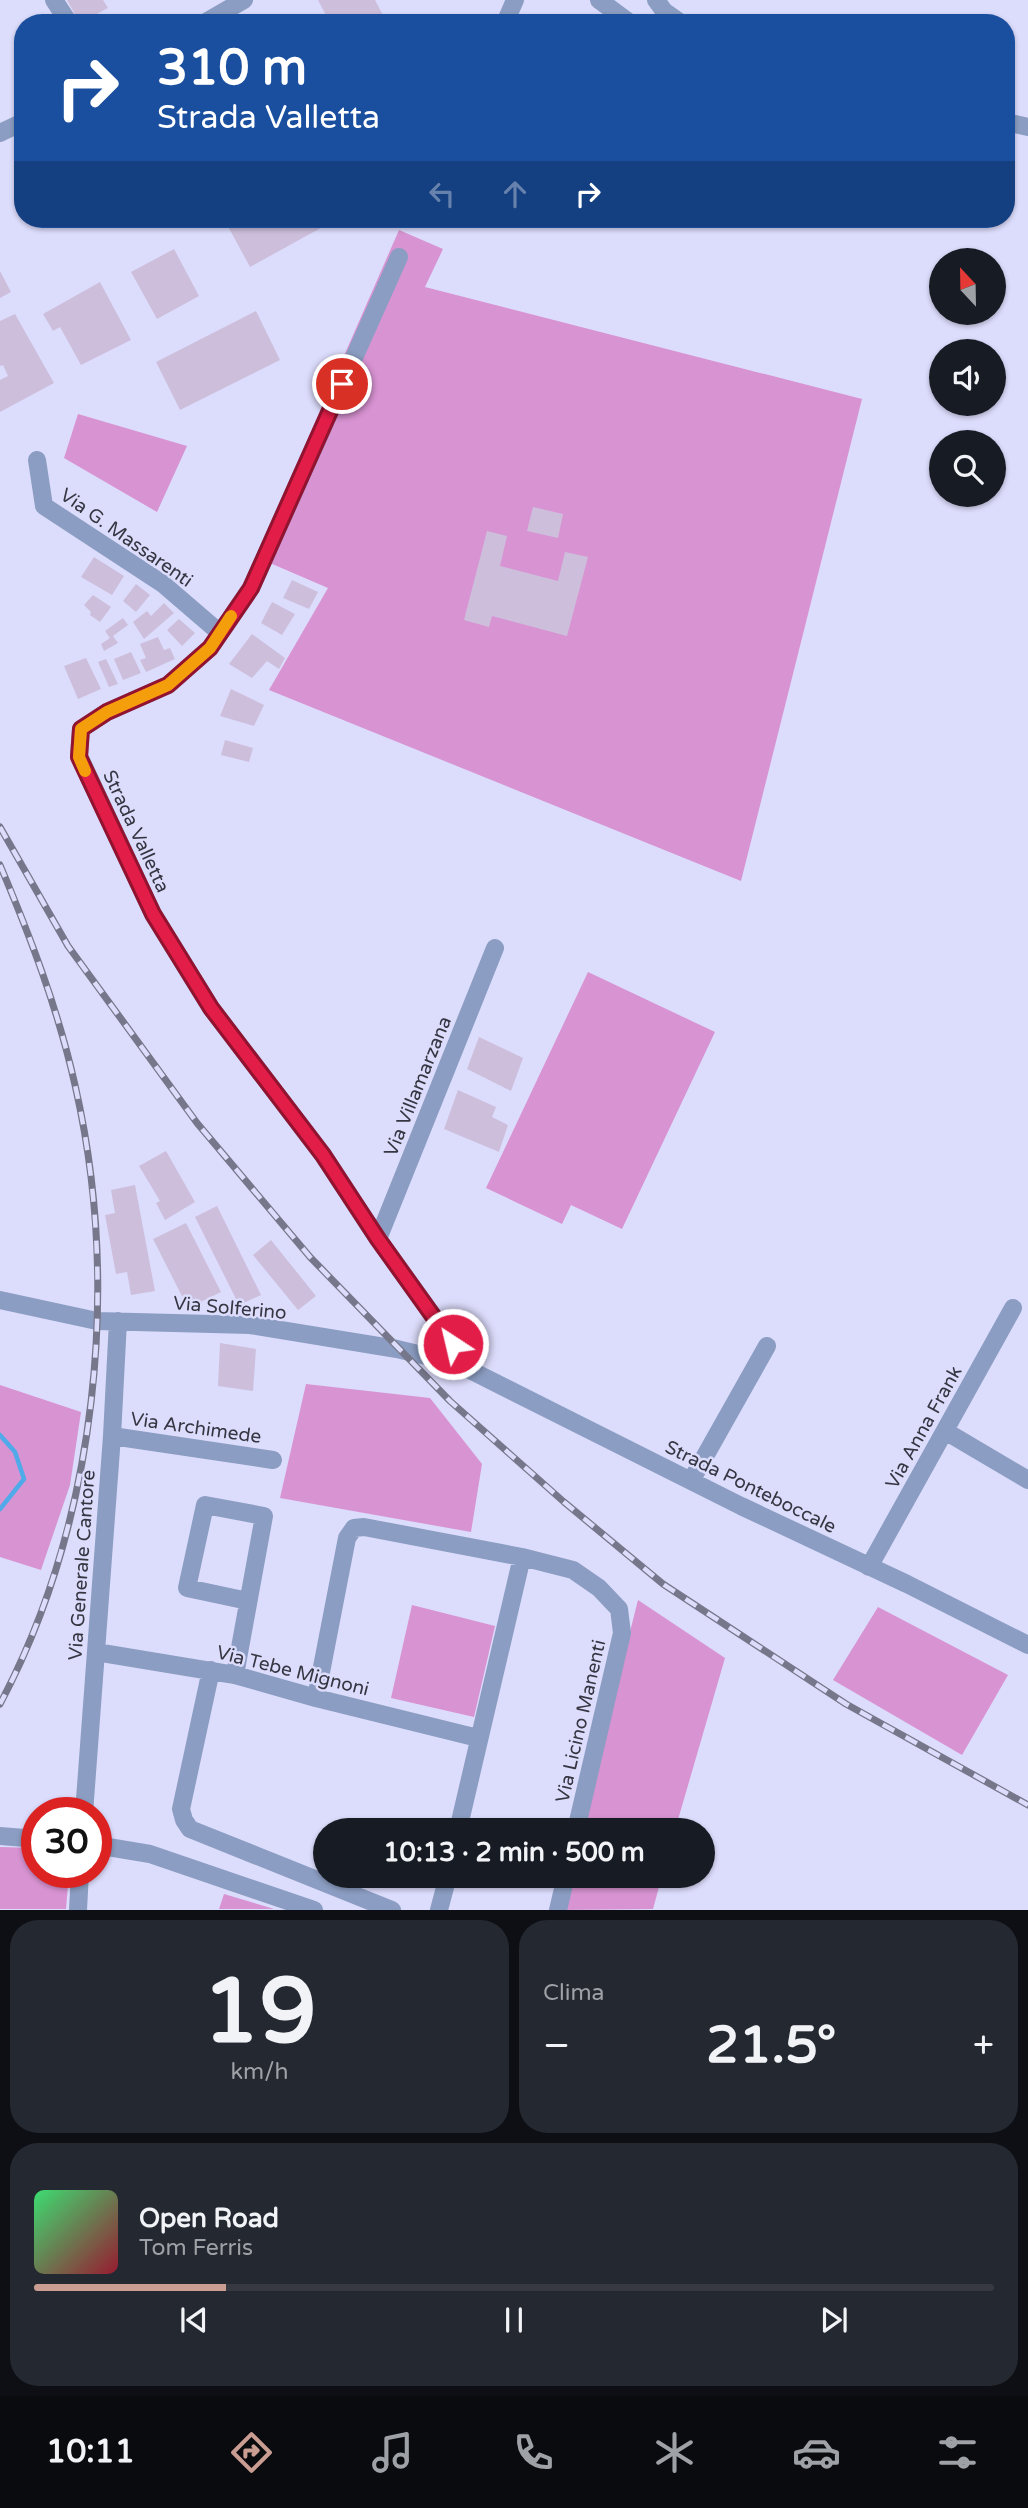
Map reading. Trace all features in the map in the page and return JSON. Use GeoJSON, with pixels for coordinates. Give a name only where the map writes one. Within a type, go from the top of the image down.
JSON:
{"type":"FeatureCollection","features":[{"type":"Feature","properties":{"kind":"street"},"geometry":{"type":"LineString","coordinates":[[220,14],[244,0]]}},
{"type":"Feature","properties":{"kind":"street"},"geometry":{"type":"LineString","coordinates":[[599,0],[618,14]]}},
{"type":"Feature","properties":{"kind":"street"},"geometry":{"type":"LineString","coordinates":[[656,0],[668,14]]}},
{"type":"Feature","properties":{"kind":"street","name":"Strada Valletta"},"geometry":{"type":"LineString","coordinates":[[399,257],[251,588],[210,648],[168,685],[107,712],[81,729],[79,757],[153,914],[211,1008],[323,1155],[378,1239],[453,1344],[456,1363]]}},
{"type":"Feature","properties":{"kind":"street","name":"Via G. Massarenti"},"geometry":{"type":"LineString","coordinates":[[37,460],[44,506],[163,584],[220,633]]}},
{"type":"Feature","properties":{"kind":"street","name":"Via Villamarzana"},"geometry":{"type":"LineString","coordinates":[[378,1239],[495,948]]}},
{"type":"Feature","properties":{"kind":"street","name":"Via Solferino"},"geometry":{"type":"LineString","coordinates":[[0,1300],[96,1321],[250,1325],[397,1349],[456,1363]]}},
{"type":"Feature","properties":{"kind":"street","name":"Via Anna Frank"},"geometry":{"type":"LineString","coordinates":[[869,1567],[1013,1308]]}},
{"type":"Feature","properties":{"kind":"street","name":"Via Generale Cantore"},"geometry":{"type":"LineString","coordinates":[[85,1797],[118,1321]]}},
{"type":"Feature","properties":{"kind":"street"},"geometry":{"type":"LineString","coordinates":[[691,1481],[766,1346]]}},
{"type":"Feature","properties":{"kind":"street","name":"Strada Ponteboccale"},"geometry":{"type":"LineString","coordinates":[[456,1363],[1028,1645]]}},
{"type":"Feature","properties":{"kind":"street"},"geometry":{"type":"LineString","coordinates":[[945,1431],[1028,1480]]}},
{"type":"Feature","properties":{"kind":"street","name":"Via Archimede"},"geometry":{"type":"LineString","coordinates":[[112,1436],[273,1460]]}},
{"type":"Feature","properties":{"kind":"street"},"geometry":{"type":"LineString","coordinates":[[235,1675],[264,1516],[205,1505],[187,1588],[248,1601]]}},
{"type":"Feature","properties":{"kind":"street","name":"Via Licino Manenti"},"geometry":{"type":"LineString","coordinates":[[316,1698],[347,1538],[354,1528],[364,1527],[522,1557],[573,1570],[599,1588],[619,1609],[622,1633],[579,1818]]}},
{"type":"Feature","properties":{"kind":"street"},"geometry":{"type":"LineString","coordinates":[[461,1818],[522,1557]]}},
{"type":"Feature","properties":{"kind":"street","name":"Via Tebe Mignoni"},"geometry":{"type":"LineString","coordinates":[[96,1652],[235,1675],[478,1738]]}},
{"type":"Feature","properties":{"kind":"street"},"geometry":{"type":"LineString","coordinates":[[211,1670],[180,1810],[190,1829],[392,1909]]}},
{"type":"Feature","properties":{"kind":"street"},"geometry":{"type":"LineString","coordinates":[[0,1836],[21,1838]]}},
{"type":"Feature","properties":{"kind":"street"},"geometry":{"type":"LineString","coordinates":[[112,1848],[150,1854],[314,1909]]}},
{"type":"Feature","properties":{"kind":"street"},"geometry":{"type":"LineString","coordinates":[[78,1909],[79,1888]]}},
{"type":"Feature","properties":{"kind":"street"},"geometry":{"type":"LineString","coordinates":[[439,1909],[445,1888]]}},
{"type":"Feature","properties":{"kind":"street"},"geometry":{"type":"LineString","coordinates":[[558,1909],[563,1888]]}},
{"type":"Feature","properties":{"kind":"shaded area"},"geometry":{"type":"Polygon","coordinates":[[[399,230],[443,249],[425,287],[862,399],[741,881],[269,690],[328,588],[256,557],[399,230]]]}},
{"type":"Feature","properties":{"kind":"shaded area"},"geometry":{"type":"Polygon","coordinates":[[[78,414],[187,446],[157,512],[64,458],[78,414]]]}},
{"type":"Feature","properties":{"kind":"shaded area"},"geometry":{"type":"Polygon","coordinates":[[[588,972],[715,1032],[622,1229],[571,1205],[562,1224],[486,1188],[588,972]]]}},
{"type":"Feature","properties":{"kind":"shaded area"},"geometry":{"type":"Polygon","coordinates":[[[306,1384],[430,1398],[482,1464],[471,1532],[280,1498],[306,1384]]]}},
{"type":"Feature","properties":{"kind":"shaded area"},"geometry":{"type":"Polygon","coordinates":[[[0,1385],[81,1412],[70,1485],[41,1570],[0,1557],[0,1385]]]}},
{"type":"Feature","properties":{"kind":"shaded area"},"geometry":{"type":"Polygon","coordinates":[[[638,1600],[725,1658],[678,1818],[583,1818],[638,1600]]]}},
{"type":"Feature","properties":{"kind":"shaded area"},"geometry":{"type":"Polygon","coordinates":[[[412,1605],[495,1626],[474,1717],[391,1698],[412,1605]]]}},
{"type":"Feature","properties":{"kind":"shaded area"},"geometry":{"type":"Polygon","coordinates":[[[878,1607],[1008,1675],[962,1755],[833,1680],[878,1607]]]}},
{"type":"Feature","properties":{"kind":"shaded area"},"geometry":{"type":"Polygon","coordinates":[[[0,1847],[21,1848],[21,1888],[68,1888],[66,1909],[0,1909],[0,1847]]]}},
{"type":"Feature","properties":{"kind":"shaded area"},"geometry":{"type":"Polygon","coordinates":[[[565,1888],[659,1888],[653,1909],[560,1910],[565,1888]]]}},
{"type":"Feature","properties":{"kind":"shaded area"},"geometry":{"type":"Polygon","coordinates":[[[224,1894],[274,1909],[219,1909],[224,1894]]]}},
{"type":"Feature","properties":{"kind":"building"},"geometry":{"type":"Polygon","coordinates":[[[67,0],[103,0],[108,8],[97,14],[75,14],[67,0]]]}},
{"type":"Feature","properties":{"kind":"building"},"geometry":{"type":"Polygon","coordinates":[[[318,0],[375,0],[382,14],[325,14],[318,0]]]}},
{"type":"Feature","properties":{"kind":"building"},"geometry":{"type":"Polygon","coordinates":[[[229,228],[321,228],[250,267],[229,228]]]}},
{"type":"Feature","properties":{"kind":"building"},"geometry":{"type":"Polygon","coordinates":[[[174,249],[199,296],[157,319],[131,272],[174,249]]]}},
{"type":"Feature","properties":{"kind":"building"},"geometry":{"type":"Polygon","coordinates":[[[0,271],[11,292],[0,298],[0,271]]]}},
{"type":"Feature","properties":{"kind":"building"},"geometry":{"type":"Polygon","coordinates":[[[100,282],[131,340],[81,365],[60,327],[53,331],[43,314],[100,282]]]}},
{"type":"Feature","properties":{"kind":"building"},"geometry":{"type":"Polygon","coordinates":[[[256,311],[280,360],[180,410],[156,362],[256,311]]]}},
{"type":"Feature","properties":{"kind":"building"},"geometry":{"type":"Polygon","coordinates":[[[15,314],[54,383],[0,412],[0,380],[8,376],[3,365],[0,366],[0,321],[15,314]]]}},
{"type":"Feature","properties":{"kind":"building"},"geometry":{"type":"Polygon","coordinates":[[[533,507],[563,514],[558,538],[527,531],[533,507]]]}},
{"type":"Feature","properties":{"kind":"building"},"geometry":{"type":"Polygon","coordinates":[[[487,531],[507,536],[500,566],[558,581],[565,552],[588,557],[567,636],[492,616],[489,627],[464,620],[487,531]]]}},
{"type":"Feature","properties":{"kind":"building"},"geometry":{"type":"Polygon","coordinates":[[[94,557],[124,576],[112,595],[81,577],[94,557]]]}},
{"type":"Feature","properties":{"kind":"building"},"geometry":{"type":"Polygon","coordinates":[[[292,580],[318,592],[309,609],[283,598],[292,580]]]}},
{"type":"Feature","properties":{"kind":"building"},"geometry":{"type":"Polygon","coordinates":[[[136,584],[150,595],[136,612],[123,601],[136,584]]]}},
{"type":"Feature","properties":{"kind":"building"},"geometry":{"type":"Polygon","coordinates":[[[93,595],[111,607],[100,622],[90,615],[91,612],[84,605],[93,595]]]}},
{"type":"Feature","properties":{"kind":"building"},"geometry":{"type":"Polygon","coordinates":[[[272,602],[295,614],[282,635],[261,623],[272,602]]]}},
{"type":"Feature","properties":{"kind":"building"},"geometry":{"type":"Polygon","coordinates":[[[164,603],[174,613],[144,639],[133,622],[147,611],[151,616],[164,603]]]}},
{"type":"Feature","properties":{"kind":"building"},"geometry":{"type":"Polygon","coordinates":[[[123,618],[128,625],[113,636],[118,643],[104,651],[101,644],[110,638],[105,631],[123,618]]]}},
{"type":"Feature","properties":{"kind":"building"},"geometry":{"type":"Polygon","coordinates":[[[179,619],[195,633],[182,646],[167,630],[179,619]]]}},
{"type":"Feature","properties":{"kind":"building"},"geometry":{"type":"Polygon","coordinates":[[[252,634],[285,658],[279,669],[267,661],[252,678],[229,664],[252,634]]]}},
{"type":"Feature","properties":{"kind":"building"},"geometry":{"type":"Polygon","coordinates":[[[158,637],[164,650],[170,648],[175,659],[146,672],[140,660],[146,658],[140,644],[158,637]]]}},
{"type":"Feature","properties":{"kind":"building"},"geometry":{"type":"Polygon","coordinates":[[[131,652],[141,673],[123,680],[114,659],[131,652]]]}},
{"type":"Feature","properties":{"kind":"building"},"geometry":{"type":"Polygon","coordinates":[[[86,658],[101,689],[78,699],[64,666],[86,658]]]}},
{"type":"Feature","properties":{"kind":"building"},"geometry":{"type":"Polygon","coordinates":[[[106,659],[118,684],[109,687],[98,662],[106,659]]]}},
{"type":"Feature","properties":{"kind":"building"},"geometry":{"type":"Polygon","coordinates":[[[231,689],[264,705],[254,726],[220,716],[231,689]]]}},
{"type":"Feature","properties":{"kind":"building"},"geometry":{"type":"Polygon","coordinates":[[[225,740],[253,748],[249,762],[221,755],[225,740]]]}},
{"type":"Feature","properties":{"kind":"building"},"geometry":{"type":"Polygon","coordinates":[[[479,1037],[523,1058],[511,1091],[467,1069],[479,1037]]]}},
{"type":"Feature","properties":{"kind":"building"},"geometry":{"type":"Polygon","coordinates":[[[458,1090],[496,1107],[492,1117],[508,1125],[499,1152],[444,1129],[458,1090]]]}},
{"type":"Feature","properties":{"kind":"building"},"geometry":{"type":"Polygon","coordinates":[[[166,1151],[195,1202],[165,1220],[156,1203],[160,1201],[139,1166],[166,1151]]]}},
{"type":"Feature","properties":{"kind":"building"},"geometry":{"type":"Polygon","coordinates":[[[135,1185],[155,1291],[131,1295],[127,1272],[116,1274],[105,1215],[115,1213],[111,1190],[135,1185]]]}},
{"type":"Feature","properties":{"kind":"building"},"geometry":{"type":"Polygon","coordinates":[[[217,1206],[261,1295],[239,1305],[195,1217],[217,1206]]]}},
{"type":"Feature","properties":{"kind":"building"},"geometry":{"type":"Polygon","coordinates":[[[186,1223],[221,1292],[188,1308],[153,1239],[186,1223]]]}},
{"type":"Feature","properties":{"kind":"building"},"geometry":{"type":"Polygon","coordinates":[[[271,1240],[316,1296],[298,1310],[253,1255],[271,1240]]]}},
{"type":"Feature","properties":{"kind":"building"},"geometry":{"type":"Polygon","coordinates":[[[220,1343],[256,1349],[253,1391],[218,1386],[220,1343]]]}},
{"type":"Feature","properties":{"kind":"waterway"},"geometry":{"type":"LineString","coordinates":[[0,1435],[15,1452],[24,1479],[0,1509]]}},
{"type":"Feature","properties":{"kind":"railway"},"geometry":{"type":"LineString","coordinates":[[0,827],[68,946],[197,1123],[310,1257],[450,1401],[564,1502],[663,1584],[846,1704],[1028,1805]]}},
{"type":"Feature","properties":{"kind":"railway"},"geometry":{"type":"LineString","coordinates":[[0,865],[42,973],[75,1085],[89,1162],[96,1241],[97,1321],[91,1401],[78,1481],[59,1558],[33,1633],[0,1704]]}},
{"type":"Feature","properties":{"kind":"slow traffic"},"geometry":{"type":"LineString","coordinates":[[85,771],[79,757],[81,729],[107,712],[168,685],[210,648],[231,616]]}},
{"type":"Feature","properties":{"kind":"route"},"geometry":{"type":"LineString","coordinates":[[342,384],[251,588],[210,648],[168,685],[107,712],[81,729],[79,757],[153,914],[211,1008],[323,1155],[378,1239],[453,1344]]}}]}
